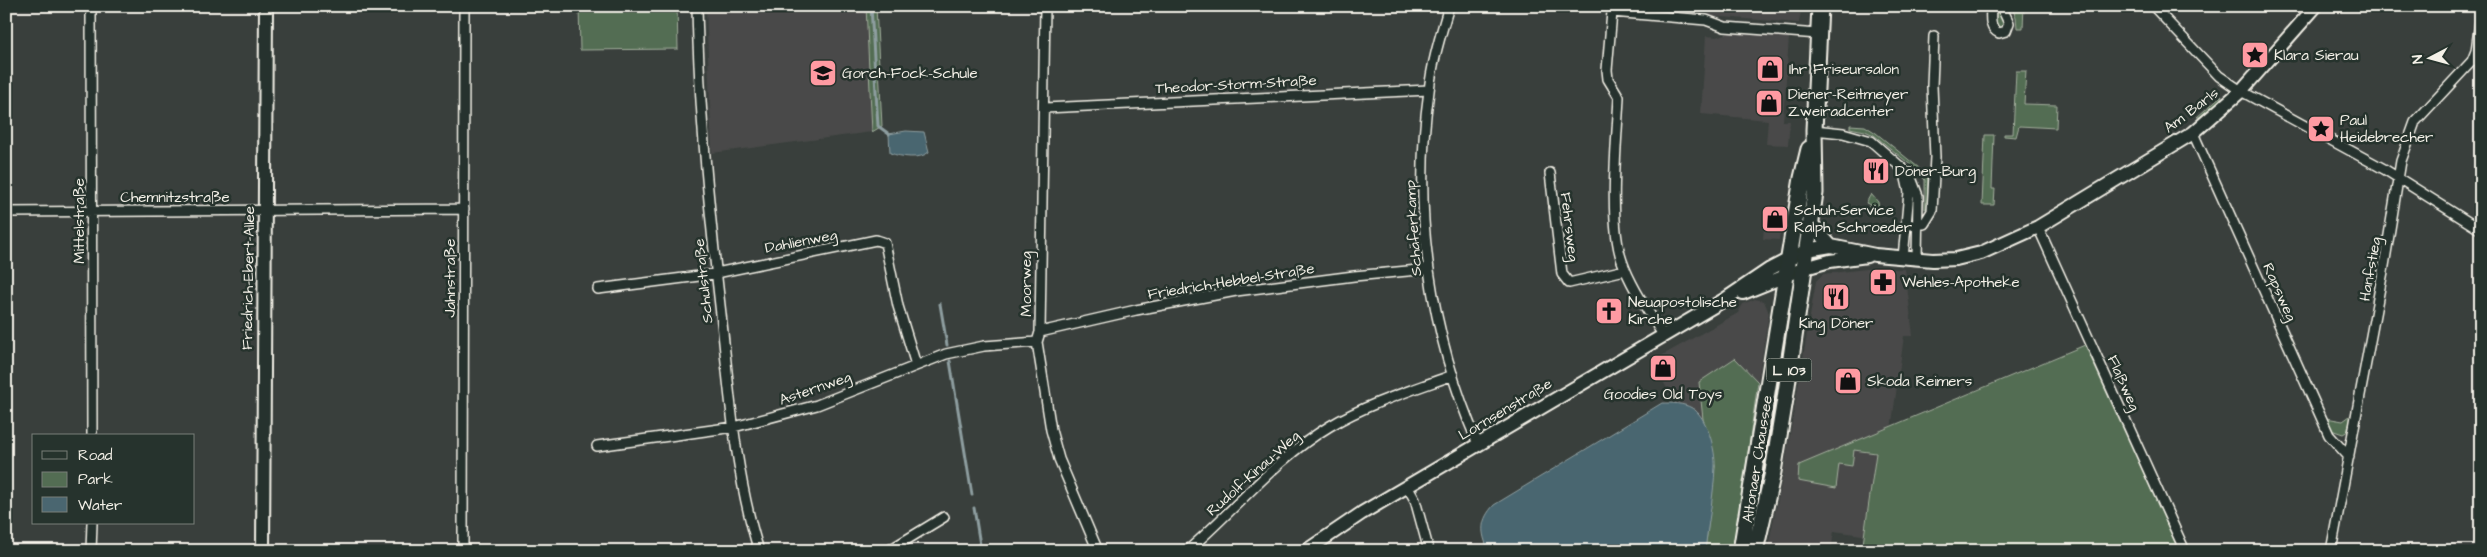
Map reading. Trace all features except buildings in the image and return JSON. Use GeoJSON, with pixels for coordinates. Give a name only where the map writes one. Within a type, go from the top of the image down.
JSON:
{"type":"FeatureCollection","features":[{"type":"Feature","properties":{"kind":"main road","name":"Altonaer Chaussee"},"geometry":{"type":"LineString","coordinates":[[1755,551],[1774,463],[1811,223],[1816,180],[1814,130],[1820,6]]}},
{"type":"Feature","properties":{"kind":"main road","name":"Altonaer Chaussee"},"geometry":{"type":"LineString","coordinates":[[1741,551],[1802,178],[1814,130]]}},
{"type":"Feature","properties":{"kind":"street","name":"Mittelstraße"},"geometry":{"type":"LineString","coordinates":[[92,6],[92,434]]}},
{"type":"Feature","properties":{"kind":"street","name":"Friedrich-Ebert-Allee"},"geometry":{"type":"LineString","coordinates":[[263,551],[266,6]]}},
{"type":"Feature","properties":{"kind":"street","name":"Jahnstraße"},"geometry":{"type":"LineString","coordinates":[[463,551],[464,6]]}},
{"type":"Feature","properties":{"kind":"street","name":"Schulstraße"},"geometry":{"type":"LineString","coordinates":[[697,6],[700,99],[716,272],[734,427],[746,500],[760,551]]}},
{"type":"Feature","properties":{"kind":"street","name":"Moorweg"},"geometry":{"type":"LineString","coordinates":[[1045,6],[1045,108],[1042,127],[1040,332],[1037,342],[1051,430],[1059,459],[1098,551]]}},
{"type":"Feature","properties":{"kind":"street","name":"Schäferkamp"},"geometry":{"type":"LineString","coordinates":[[1449,6],[1429,90],[1425,126],[1423,185],[1429,269],[1442,335],[1453,375],[1478,444]]}},
{"type":"Feature","properties":{"kind":"street"},"geometry":{"type":"LineString","coordinates":[[1991,6],[1992,28],[1999,33],[2006,31],[2008,23],[2001,6]]}},
{"type":"Feature","properties":{"kind":"street"},"geometry":{"type":"LineString","coordinates":[[2153,6],[2219,76],[2241,91],[2398,179],[2481,230]]}},
{"type":"Feature","properties":{"kind":"street","name":"Am Barls"},"geometry":{"type":"LineString","coordinates":[[1875,255],[1917,259],[1956,259],[1981,253],[2038,227],[2193,133],[2241,91],[2316,6]]}},
{"type":"Feature","properties":{"kind":"street"},"geometry":{"type":"LineString","coordinates":[[1663,335],[1625,270],[1619,248],[1616,222],[1619,97],[1608,79],[1607,70],[1612,12],[1706,20],[1725,27],[1818,34]]}},
{"type":"Feature","properties":{"kind":"street","name":"Hanfstieg"},"geometry":{"type":"LineString","coordinates":[[2332,551],[2401,161],[2415,122],[2472,61],[2476,51],[2481,14]]}},
{"type":"Feature","properties":{"kind":"street"},"geometry":{"type":"LineString","coordinates":[[1906,225],[1919,226],[1929,218],[1932,211],[1935,157],[1932,86],[1934,36]]}},
{"type":"Feature","properties":{"kind":"street","name":"Theodor-Storm-Straße"},"geometry":{"type":"LineString","coordinates":[[1045,108],[1429,90]]}},
{"type":"Feature","properties":{"kind":"street"},"geometry":{"type":"LineString","coordinates":[[1814,130],[1864,138],[1910,175],[1918,196],[1917,259]]}},
{"type":"Feature","properties":{"kind":"street","name":"Rapsweg"},"geometry":{"type":"LineString","coordinates":[[2193,133],[2329,435],[2349,456]]}},
{"type":"Feature","properties":{"kind":"street"},"geometry":{"type":"LineString","coordinates":[[1902,167],[1908,182],[1904,258]]}},
{"type":"Feature","properties":{"kind":"street","name":"Fehrsweg"},"geometry":{"type":"LineString","coordinates":[[1550,173],[1562,274],[1569,283],[1625,270]]}},
{"type":"Feature","properties":{"kind":"street","name":"Chemnitzstraße"},"geometry":{"type":"LineString","coordinates":[[6,212],[464,209]]}},
{"type":"Feature","properties":{"kind":"street"},"geometry":{"type":"LineString","coordinates":[[1811,223],[1831,246],[1875,255]]}},
{"type":"Feature","properties":{"kind":"street","name":"Flaßweg"},"geometry":{"type":"LineString","coordinates":[[2038,227],[2186,551]]}},
{"type":"Feature","properties":{"kind":"street","name":"Dahlienweg"},"geometry":{"type":"LineString","coordinates":[[598,289],[716,272],[876,240],[885,243],[898,306],[916,365]]}},
{"type":"Feature","properties":{"kind":"street","name":"Lornsenstraße"},"geometry":{"type":"LineString","coordinates":[[1306,551],[1362,513],[1724,300],[1790,257],[1807,250],[1831,246]]}},
{"type":"Feature","properties":{"kind":"street","name":"Lornsenstraße"},"geometry":{"type":"LineString","coordinates":[[1724,300],[1805,268],[1830,261],[1875,255]]}},
{"type":"Feature","properties":{"kind":"street"},"geometry":{"type":"LineString","coordinates":[[1790,257],[1805,268]]}},
{"type":"Feature","properties":{"kind":"street","name":"Friedrich-Hebbel-Straße"},"geometry":{"type":"LineString","coordinates":[[1040,332],[1136,310],[1236,291],[1429,269]]}},
{"type":"Feature","properties":{"kind":"street","name":"Asternweg"},"geometry":{"type":"LineString","coordinates":[[597,446],[734,427],[817,405],[916,365],[977,347],[1037,342]]}},
{"type":"Feature","properties":{"kind":"street","name":"Rudolf-Kinau-Weg"},"geometry":{"type":"LineString","coordinates":[[1187,551],[1276,467],[1329,426],[1366,408],[1453,375]]}},
{"type":"Feature","properties":{"kind":"street"},"geometry":{"type":"LineString","coordinates":[[1407,486],[1415,500],[1429,551]]}},
{"type":"Feature","properties":{"kind":"street"},"geometry":{"type":"LineString","coordinates":[[888,551],[944,517]]}},
{"type":"Feature","properties":{"kind":"street"},"geometry":{"type":"LineString","coordinates":[[91,551],[92,524]]}},
{"type":"Feature","properties":{"kind":"shaded area","name":"Gorch-Fock-Schule"},"geometry":{"type":"Polygon","coordinates":[[[706,6],[866,6],[872,132],[712,153],[706,6]]]}},
{"type":"Feature","properties":{"kind":"shaded area"},"geometry":{"type":"Polygon","coordinates":[[[1709,6],[1802,6],[1799,23],[1709,16],[1709,6]]]}},
{"type":"Feature","properties":{"kind":"shaded area"},"geometry":{"type":"Polygon","coordinates":[[[1733,32],[1789,37],[1783,121],[1790,121],[1788,145],[1766,144],[1768,120],[1701,114],[1706,36],[1716,37],[1733,32]]]}},
{"type":"Feature","properties":{"kind":"shaded area"},"geometry":{"type":"Polygon","coordinates":[[[1765,215],[1782,216],[1779,240],[1763,239],[1765,215]]]}},
{"type":"Feature","properties":{"kind":"shaded area"},"geometry":{"type":"Polygon","coordinates":[[[1866,269],[1905,269],[1913,336],[1904,336],[1876,537],[1834,531],[1831,551],[1767,551],[1784,470],[1816,281],[1823,274],[1866,269]]]}},
{"type":"Feature","properties":{"kind":"shaded area"},"geometry":{"type":"Polygon","coordinates":[[[1755,299],[1764,301],[1769,313],[1758,382],[1734,358],[1699,382],[1703,419],[1693,409],[1675,403],[1652,361],[1738,313],[1743,304],[1755,299]]]}},
{"type":"Feature","properties":{"kind":"green space"},"geometry":{"type":"Polygon","coordinates":[[[579,6],[677,6],[678,49],[580,50],[579,6]]]}},
{"type":"Feature","properties":{"kind":"green space"},"geometry":{"type":"Polygon","coordinates":[[[866,6],[876,6],[882,126],[872,132],[866,6]]]}},
{"type":"Feature","properties":{"kind":"green space"},"geometry":{"type":"Polygon","coordinates":[[[2011,6],[2024,6],[2023,28],[2017,28],[2016,17],[2011,6]]]}},
{"type":"Feature","properties":{"kind":"green space"},"geometry":{"type":"Polygon","coordinates":[[[1996,8],[1999,10],[2003,24],[2000,28],[1995,24],[1996,8]]]}},
{"type":"Feature","properties":{"kind":"green space"},"geometry":{"type":"Polygon","coordinates":[[[2016,71],[2026,71],[2024,104],[2057,105],[2056,128],[2019,126],[2016,137],[2004,136],[2004,134],[2013,134],[2016,71]]]}},
{"type":"Feature","properties":{"kind":"green space"},"geometry":{"type":"Polygon","coordinates":[[[2222,95],[2218,104],[2202,117],[2197,117],[2222,95]]]}},
{"type":"Feature","properties":{"kind":"green space"},"geometry":{"type":"Polygon","coordinates":[[[1850,125],[1865,126],[1919,168],[1928,179],[1928,209],[1925,209],[1925,180],[1918,171],[1874,135],[1850,128],[1850,125]]]}},
{"type":"Feature","properties":{"kind":"green space"},"geometry":{"type":"Polygon","coordinates":[[[1985,135],[1994,135],[1992,189],[1995,189],[1994,205],[1982,205],[1985,135]]]}},
{"type":"Feature","properties":{"kind":"green space"},"geometry":{"type":"Polygon","coordinates":[[[1871,194],[1878,202],[1879,209],[1877,211],[1867,210],[1870,205],[1866,203],[1871,194]]]}},
{"type":"Feature","properties":{"kind":"green space"},"geometry":{"type":"Polygon","coordinates":[[[1786,313],[1790,314],[1773,433],[1759,508],[1786,313]]]}},
{"type":"Feature","properties":{"kind":"green space"},"geometry":{"type":"Polygon","coordinates":[[[2085,345],[2179,551],[1862,551],[1876,453],[1854,450],[1852,466],[1839,464],[1836,488],[1798,481],[1799,465],[2085,345]]]}},
{"type":"Feature","properties":{"kind":"green space"},"geometry":{"type":"Polygon","coordinates":[[[1735,358],[1758,382],[1734,551],[1705,551],[1715,466],[1703,419],[1699,382],[1735,358]]]}},
{"type":"Feature","properties":{"kind":"green space"},"geometry":{"type":"Polygon","coordinates":[[[2354,413],[2351,425],[2346,432],[2343,434],[2331,430],[2326,418],[2343,421],[2354,413]]]}},
{"type":"Feature","properties":{"kind":"water"},"geometry":{"type":"Polygon","coordinates":[[[906,131],[924,132],[929,152],[916,157],[905,157],[890,153],[889,134],[906,131]]]}},
{"type":"Feature","properties":{"kind":"water"},"geometry":{"type":"Polygon","coordinates":[[[1662,403],[1674,403],[1692,408],[1702,418],[1710,434],[1715,460],[1705,551],[1489,551],[1484,538],[1483,526],[1486,516],[1494,505],[1662,403]]]}},
{"type":"Feature","properties":{"kind":"waterway"},"geometry":{"type":"LineString","coordinates":[[871,6],[878,126],[889,134]]}},
{"type":"Feature","properties":{"kind":"waterway"},"geometry":{"type":"LineString","coordinates":[[940,304],[947,345]]}},
{"type":"Feature","properties":{"kind":"waterway"},"geometry":{"type":"LineString","coordinates":[[950,361],[972,495]]}},
{"type":"Feature","properties":{"kind":"waterway"},"geometry":{"type":"LineString","coordinates":[[974,508],[981,551]]}},
{"type":"Feature","properties":{"kind":"place","name":"Klara Sierau"},"geometry":{"type":"Point","coordinates":[2255,55]}},
{"type":"Feature","properties":{"kind":"place","name":"Ihr Friseursalon"},"geometry":{"type":"Point","coordinates":[1770,69]}},
{"type":"Feature","properties":{"kind":"place","name":"Gorch-Fock-Schule"},"geometry":{"type":"Point","coordinates":[823,73]}},
{"type":"Feature","properties":{"kind":"place","name":"Diener-Reitmeyer Zweiradcenter"},"geometry":{"type":"Point","coordinates":[1769,103]}},
{"type":"Feature","properties":{"kind":"place","name":"Paul Heidebrecher"},"geometry":{"type":"Point","coordinates":[2321,129]}},
{"type":"Feature","properties":{"kind":"place","name":"Döner-Burg"},"geometry":{"type":"Point","coordinates":[1876,171]}},
{"type":"Feature","properties":{"kind":"place","name":"Schuh-Service Ralph Schroeder"},"geometry":{"type":"Point","coordinates":[1775,219]}},
{"type":"Feature","properties":{"kind":"place","name":"Wehles-Apotheke"},"geometry":{"type":"Point","coordinates":[1883,282]}},
{"type":"Feature","properties":{"kind":"place","name":"King Döner"},"geometry":{"type":"Point","coordinates":[1836,297]}},
{"type":"Feature","properties":{"kind":"place","name":"Neuapostolische Kirche"},"geometry":{"type":"Point","coordinates":[1609,311]}},
{"type":"Feature","properties":{"kind":"place","name":"Goodies Old Toys"},"geometry":{"type":"Point","coordinates":[1663,368]}},
{"type":"Feature","properties":{"kind":"place","name":"Skoda Reimers"},"geometry":{"type":"Point","coordinates":[1848,381]}}]}
